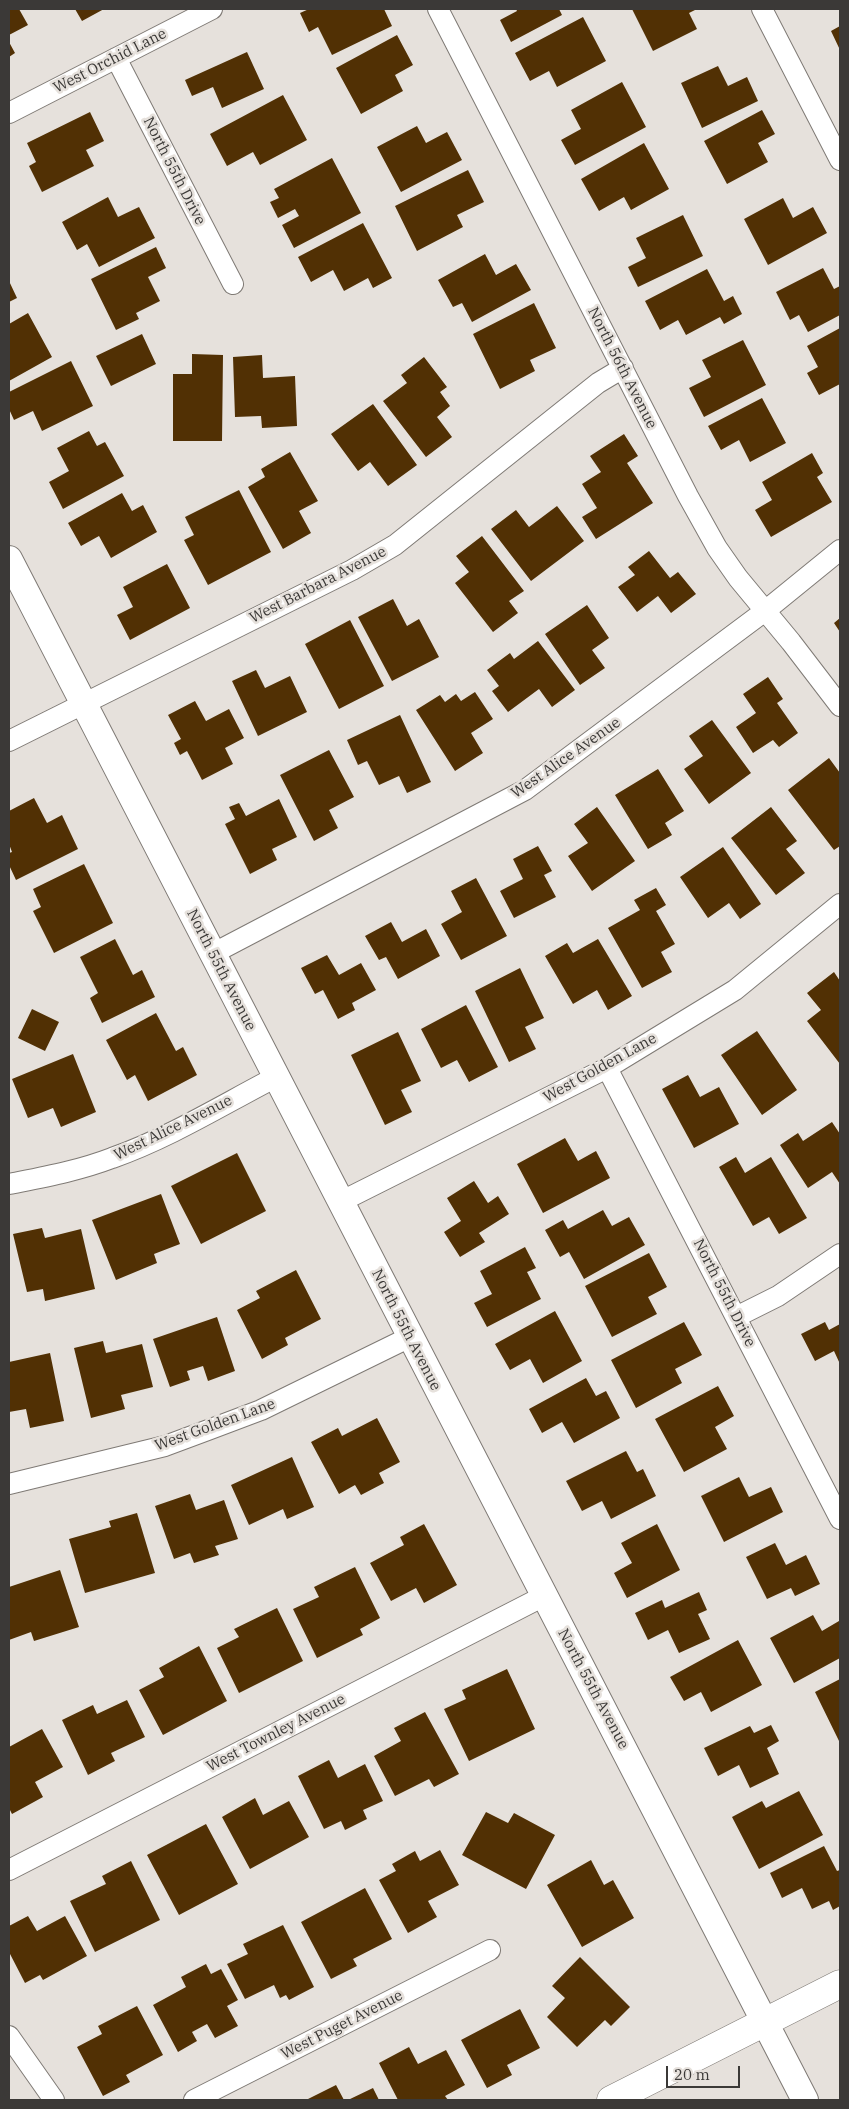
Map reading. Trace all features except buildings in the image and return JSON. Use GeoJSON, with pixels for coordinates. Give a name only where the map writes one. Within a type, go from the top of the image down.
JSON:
{"type":"FeatureCollection","features":[{"type":"Feature","properties":{"kind":"main road"},"geometry":{"type":"LineString","coordinates":[[611,2100],[840,1984]]}},
{"type":"Feature","properties":{"kind":"street","name":"West Orchid Lane"},"geometry":{"type":"LineString","coordinates":[[9,113],[212,9]]}},
{"type":"Feature","properties":{"kind":"street","name":"North 56th Avenue"},"geometry":{"type":"LineString","coordinates":[[438,9],[717,548],[738,578],[840,706]]}},
{"type":"Feature","properties":{"kind":"street"},"geometry":{"type":"LineString","coordinates":[[762,9],[840,160]]}},
{"type":"Feature","properties":{"kind":"street","name":"North 55th Drive"},"geometry":{"type":"LineString","coordinates":[[116,58],[233,284]]}},
{"type":"Feature","properties":{"kind":"street","name":"West Barbara Avenue"},"geometry":{"type":"LineString","coordinates":[[9,741],[352,570],[395,545],[598,383],[623,368]]}},
{"type":"Feature","properties":{"kind":"street","name":"West Alice Avenue"},"geometry":{"type":"LineString","coordinates":[[212,954],[525,790],[765,610],[840,550]]}},
{"type":"Feature","properties":{"kind":"street","name":"North 55th Avenue"},"geometry":{"type":"LineString","coordinates":[[9,559],[805,2100]]}},
{"type":"Feature","properties":{"kind":"street","name":"West Golden Lane"},"geometry":{"type":"LineString","coordinates":[[340,1202],[607,1068],[735,990],[840,904]]}},
{"type":"Feature","properties":{"kind":"street","name":"North 55th Drive"},"geometry":{"type":"LineString","coordinates":[[607,1068],[840,1519]]}},
{"type":"Feature","properties":{"kind":"street","name":"West Alice Avenue"},"geometry":{"type":"LineString","coordinates":[[9,1184],[67,1173],[113,1158],[174,1131],[276,1077]]}},
{"type":"Feature","properties":{"kind":"street"},"geometry":{"type":"LineString","coordinates":[[736,1316],[778,1296],[840,1254]]}},
{"type":"Feature","properties":{"kind":"street","name":"West Golden Lane"},"geometry":{"type":"LineString","coordinates":[[9,1484],[165,1446],[261,1410],[410,1337]]}},
{"type":"Feature","properties":{"kind":"street","name":"West Townley Avenue"},"geometry":{"type":"LineString","coordinates":[[9,1870],[544,1596]]}},
{"type":"Feature","properties":{"kind":"street","name":"West Puget Avenue"},"geometry":{"type":"LineString","coordinates":[[194,2100],[490,1950]]}},
{"type":"Feature","properties":{"kind":"street"},"geometry":{"type":"LineString","coordinates":[[9,2036],[54,2100]]}}]}
